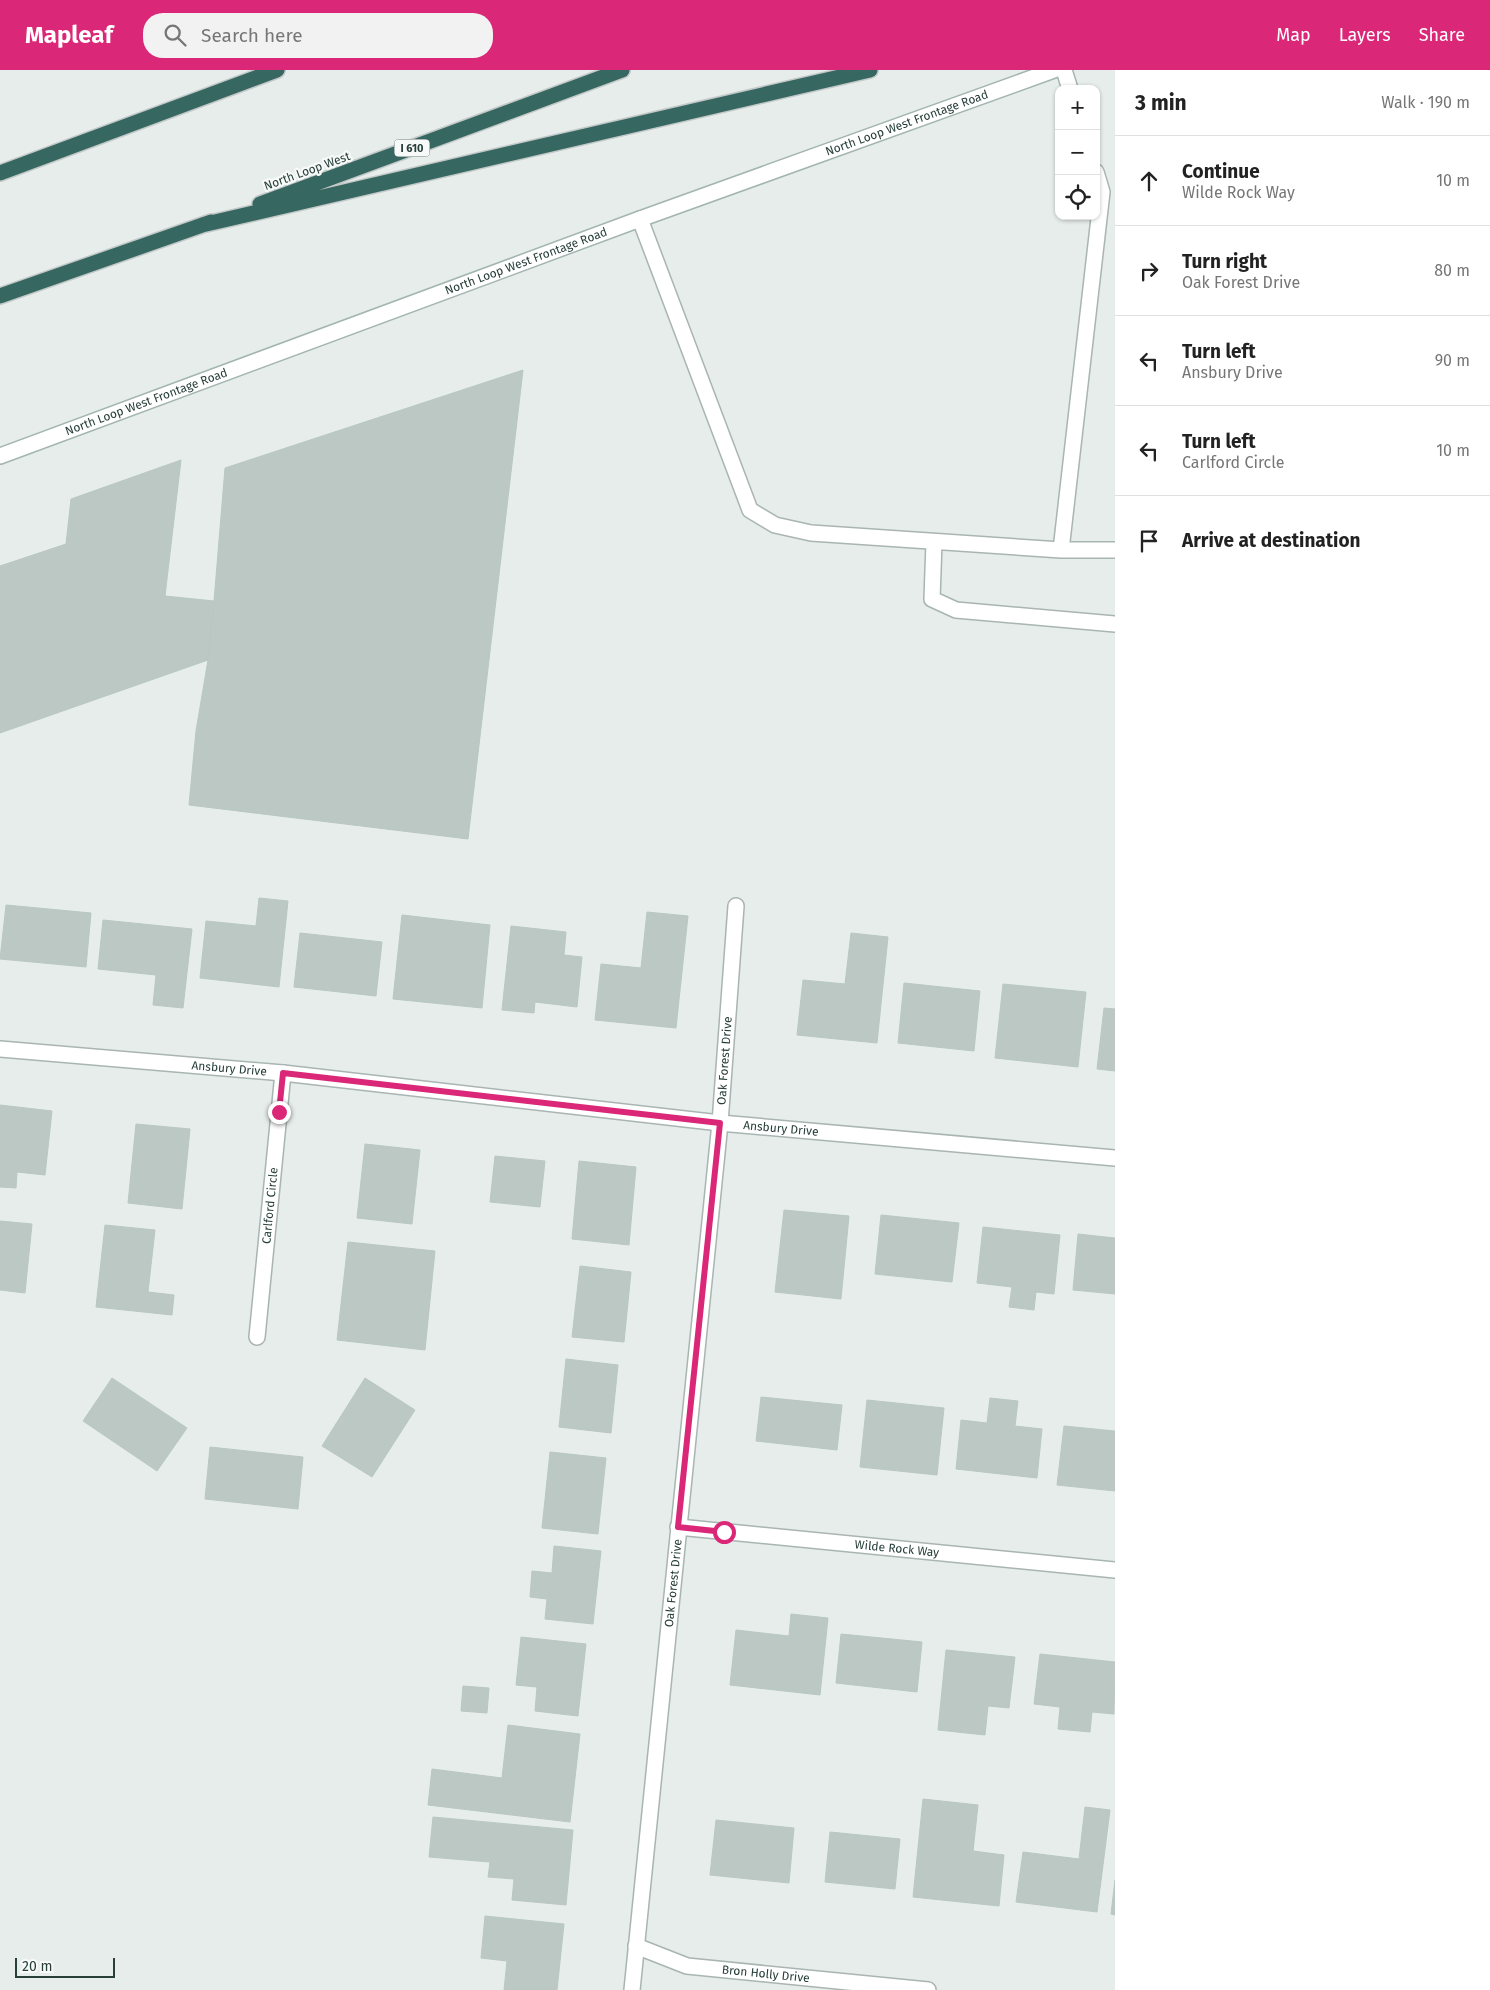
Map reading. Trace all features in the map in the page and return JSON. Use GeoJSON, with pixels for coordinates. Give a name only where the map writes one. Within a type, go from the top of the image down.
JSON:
{"type":"FeatureCollection","features":[{"type":"Feature","properties":{"kind":"highway"},"geometry":{"type":"LineString","coordinates":[[0,173],[277,70]]}},
{"type":"Feature","properties":{"kind":"highway","name":"North Loop West"},"geometry":{"type":"LineString","coordinates":[[0,296],[202,225],[622,70]]}},
{"type":"Feature","properties":{"kind":"highway"},"geometry":{"type":"LineString","coordinates":[[202,225],[870,70]]}},
{"type":"Feature","properties":{"kind":"street","name":"North Loop West Frontage Road"},"geometry":{"type":"LineString","coordinates":[[0,456],[640,219],[1054,70]]}},
{"type":"Feature","properties":{"kind":"street"},"geometry":{"type":"LineString","coordinates":[[1064,70],[1069,85]]}},
{"type":"Feature","properties":{"kind":"street"},"geometry":{"type":"LineString","coordinates":[[1062,550],[1109,190],[1098,175]]}},
{"type":"Feature","properties":{"kind":"street"},"geometry":{"type":"LineString","coordinates":[[640,219],[750,510],[775,525],[811,533],[1062,550],[1115,550]]}},
{"type":"Feature","properties":{"kind":"street"},"geometry":{"type":"LineString","coordinates":[[934,542],[932,599],[956,610],[1115,624]]}},
{"type":"Feature","properties":{"kind":"street","name":"Oak Forest Drive"},"geometry":{"type":"LineString","coordinates":[[632,1990],[720,1123],[736,906]]}},
{"type":"Feature","properties":{"kind":"street","name":"Ansbury Drive"},"geometry":{"type":"LineString","coordinates":[[0,1049],[283,1073],[720,1123],[1115,1158]]}},
{"type":"Feature","properties":{"kind":"street","name":"Carlford Circle"},"geometry":{"type":"LineString","coordinates":[[256,1338],[283,1073]]}},
{"type":"Feature","properties":{"kind":"street","name":"Wilde Rock Way"},"geometry":{"type":"LineString","coordinates":[[678,1527],[1115,1570]]}},
{"type":"Feature","properties":{"kind":"street","name":"Bron Holly Drive"},"geometry":{"type":"LineString","coordinates":[[636,1946],[687,1966],[928,1990]]}},
{"type":"Feature","properties":{"kind":"building"},"geometry":{"type":"Polygon","coordinates":[[[523,370],[468,839],[189,805],[196,731],[208,660],[225,468],[523,370]]]}},
{"type":"Feature","properties":{"kind":"building"},"geometry":{"type":"Polygon","coordinates":[[[181,460],[165,596],[214,601],[208,660],[0,733],[0,566],[66,544],[71,499],[181,460]]]}},
{"type":"Feature","properties":{"kind":"building"},"geometry":{"type":"Polygon","coordinates":[[[259,898],[288,901],[279,987],[200,978],[206,921],[256,926],[259,898]]]}},
{"type":"Feature","properties":{"kind":"building"},"geometry":{"type":"Polygon","coordinates":[[[6,905],[91,913],[86,967],[0,959],[6,905]]]}},
{"type":"Feature","properties":{"kind":"building"},"geometry":{"type":"Polygon","coordinates":[[[647,912],[688,916],[676,1028],[595,1020],[601,964],[641,968],[647,912]]]}},
{"type":"Feature","properties":{"kind":"building"},"geometry":{"type":"Polygon","coordinates":[[[402,915],[490,925],[482,1008],[393,999],[402,915]]]}},
{"type":"Feature","properties":{"kind":"building"},"geometry":{"type":"Polygon","coordinates":[[[103,920],[192,929],[183,1008],[153,1005],[156,975],[98,969],[103,920]]]}},
{"type":"Feature","properties":{"kind":"building"},"geometry":{"type":"Polygon","coordinates":[[[511,926],[566,932],[564,955],[582,957],[577,1007],[535,1002],[534,1013],[502,1010],[511,926]]]}},
{"type":"Feature","properties":{"kind":"building"},"geometry":{"type":"Polygon","coordinates":[[[300,933],[382,942],[376,996],[294,987],[300,933]]]}},
{"type":"Feature","properties":{"kind":"building"},"geometry":{"type":"Polygon","coordinates":[[[851,933],[888,937],[877,1043],[797,1035],[803,980],[845,984],[851,933]]]}},
{"type":"Feature","properties":{"kind":"building"},"geometry":{"type":"Polygon","coordinates":[[[904,983],[980,991],[974,1051],[898,1043],[904,983]]]}},
{"type":"Feature","properties":{"kind":"building"},"geometry":{"type":"Polygon","coordinates":[[[1003,984],[1086,992],[1078,1067],[995,1058],[1003,984]]]}},
{"type":"Feature","properties":{"kind":"building"},"geometry":{"type":"Polygon","coordinates":[[[1104,1008],[1115,1009],[1115,1071],[1097,1069],[1104,1008]]]}},
{"type":"Feature","properties":{"kind":"building"},"geometry":{"type":"Polygon","coordinates":[[[0,1105],[52,1111],[45,1175],[17,1172],[16,1188],[0,1187],[0,1105]]]}},
{"type":"Feature","properties":{"kind":"building"},"geometry":{"type":"Polygon","coordinates":[[[136,1124],[190,1129],[182,1209],[128,1203],[136,1124]]]}},
{"type":"Feature","properties":{"kind":"building"},"geometry":{"type":"Polygon","coordinates":[[[365,1144],[420,1150],[412,1224],[357,1218],[365,1144]]]}},
{"type":"Feature","properties":{"kind":"building"},"geometry":{"type":"Polygon","coordinates":[[[495,1156],[545,1161],[540,1207],[490,1202],[495,1156]]]}},
{"type":"Feature","properties":{"kind":"building"},"geometry":{"type":"Polygon","coordinates":[[[579,1161],[636,1167],[629,1245],[572,1239],[579,1161]]]}},
{"type":"Feature","properties":{"kind":"building"},"geometry":{"type":"Polygon","coordinates":[[[784,1210],[849,1216],[841,1299],[775,1292],[784,1210]]]}},
{"type":"Feature","properties":{"kind":"building"},"geometry":{"type":"Polygon","coordinates":[[[881,1215],[959,1223],[952,1282],[875,1274],[881,1215]]]}},
{"type":"Feature","properties":{"kind":"building"},"geometry":{"type":"Polygon","coordinates":[[[0,1221],[32,1224],[25,1293],[0,1290],[0,1221]]]}},
{"type":"Feature","properties":{"kind":"building"},"geometry":{"type":"Polygon","coordinates":[[[105,1225],[155,1230],[148,1292],[174,1295],[172,1315],[96,1307],[105,1225]]]}},
{"type":"Feature","properties":{"kind":"building"},"geometry":{"type":"Polygon","coordinates":[[[983,1227],[1060,1235],[1054,1294],[1036,1292],[1034,1310],[1009,1307],[1012,1287],[977,1283],[983,1227]]]}},
{"type":"Feature","properties":{"kind":"building"},"geometry":{"type":"Polygon","coordinates":[[[1078,1234],[1115,1238],[1115,1294],[1073,1290],[1078,1234]]]}},
{"type":"Feature","properties":{"kind":"building"},"geometry":{"type":"Polygon","coordinates":[[[348,1242],[435,1251],[425,1350],[337,1340],[348,1242]]]}},
{"type":"Feature","properties":{"kind":"building"},"geometry":{"type":"Polygon","coordinates":[[[580,1266],[631,1272],[624,1342],[572,1337],[580,1266]]]}},
{"type":"Feature","properties":{"kind":"building"},"geometry":{"type":"Polygon","coordinates":[[[566,1359],[618,1365],[611,1433],[559,1427],[566,1359]]]}},
{"type":"Feature","properties":{"kind":"building"},"geometry":{"type":"Polygon","coordinates":[[[112,1378],[187,1428],[157,1471],[83,1421],[112,1378]]]}},
{"type":"Feature","properties":{"kind":"building"},"geometry":{"type":"Polygon","coordinates":[[[365,1378],[415,1410],[372,1477],[322,1446],[365,1378]]]}},
{"type":"Feature","properties":{"kind":"building"},"geometry":{"type":"Polygon","coordinates":[[[761,1397],[842,1405],[837,1450],[756,1441],[761,1397]]]}},
{"type":"Feature","properties":{"kind":"building"},"geometry":{"type":"Polygon","coordinates":[[[990,1398],[1018,1401],[1015,1426],[1042,1429],[1037,1478],[956,1469],[961,1420],[987,1423],[990,1398]]]}},
{"type":"Feature","properties":{"kind":"building"},"geometry":{"type":"Polygon","coordinates":[[[867,1400],[944,1408],[937,1475],[860,1467],[867,1400]]]}},
{"type":"Feature","properties":{"kind":"building"},"geometry":{"type":"Polygon","coordinates":[[[1064,1426],[1115,1431],[1115,1491],[1057,1485],[1064,1426]]]}},
{"type":"Feature","properties":{"kind":"building"},"geometry":{"type":"Polygon","coordinates":[[[210,1447],[303,1457],[298,1509],[205,1499],[210,1447]]]}},
{"type":"Feature","properties":{"kind":"building"},"geometry":{"type":"Polygon","coordinates":[[[550,1452],[606,1458],[598,1534],[542,1528],[550,1452]]]}},
{"type":"Feature","properties":{"kind":"building"},"geometry":{"type":"Polygon","coordinates":[[[554,1546],[601,1551],[593,1624],[545,1619],[547,1599],[530,1597],[532,1571],[552,1573],[554,1546]]]}},
{"type":"Feature","properties":{"kind":"building"},"geometry":{"type":"Polygon","coordinates":[[[791,1614],[828,1618],[820,1695],[730,1685],[736,1630],[789,1636],[791,1614]]]}},
{"type":"Feature","properties":{"kind":"building"},"geometry":{"type":"Polygon","coordinates":[[[841,1634],[922,1642],[917,1692],[836,1683],[841,1634]]]}},
{"type":"Feature","properties":{"kind":"building"},"geometry":{"type":"Polygon","coordinates":[[[521,1637],[586,1644],[578,1716],[535,1711],[537,1687],[516,1685],[521,1637]]]}},
{"type":"Feature","properties":{"kind":"building"},"geometry":{"type":"Polygon","coordinates":[[[946,1650],[1015,1657],[1009,1708],[988,1706],[985,1735],[938,1730],[946,1650]]]}},
{"type":"Feature","properties":{"kind":"building"},"geometry":{"type":"Polygon","coordinates":[[[1040,1654],[1115,1662],[1114,1714],[1092,1712],[1090,1732],[1058,1729],[1060,1707],[1034,1704],[1040,1654]]]}},
{"type":"Feature","properties":{"kind":"building"},"geometry":{"type":"Polygon","coordinates":[[[463,1686],[489,1688],[487,1713],[461,1711],[463,1686]]]}},
{"type":"Feature","properties":{"kind":"building"},"geometry":{"type":"Polygon","coordinates":[[[508,1725],[580,1734],[570,1822],[428,1805],[432,1769],[502,1778],[508,1725]]]}},
{"type":"Feature","properties":{"kind":"building"},"geometry":{"type":"Polygon","coordinates":[[[923,1799],[978,1805],[973,1851],[1004,1855],[999,1906],[913,1897],[923,1799]]]}},
{"type":"Feature","properties":{"kind":"building"},"geometry":{"type":"Polygon","coordinates":[[[1085,1807],[1110,1810],[1097,1912],[1016,1902],[1023,1852],[1079,1859],[1085,1807]]]}},
{"type":"Feature","properties":{"kind":"building"},"geometry":{"type":"Polygon","coordinates":[[[433,1817],[573,1830],[566,1905],[512,1900],[514,1879],[488,1877],[490,1862],[429,1857],[433,1817]]]}},
{"type":"Feature","properties":{"kind":"building"},"geometry":{"type":"Polygon","coordinates":[[[716,1820],[794,1828],[789,1883],[710,1875],[716,1820]]]}},
{"type":"Feature","properties":{"kind":"building"},"geometry":{"type":"Polygon","coordinates":[[[830,1832],[900,1839],[895,1889],[825,1882],[830,1832]]]}},
{"type":"Feature","properties":{"kind":"building"},"geometry":{"type":"Polygon","coordinates":[[[1115,1880],[1115,1915],[1111,1914],[1115,1880]]]}},
{"type":"Feature","properties":{"kind":"building"},"geometry":{"type":"Polygon","coordinates":[[[485,1916],[564,1924],[557,1990],[504,1990],[507,1961],[481,1958],[485,1916]]]}},
{"type":"Feature","properties":{"kind":"route"},"geometry":{"type":"LineString","coordinates":[[279,1112],[283,1073],[720,1123],[678,1527],[724,1532]]}}]}
